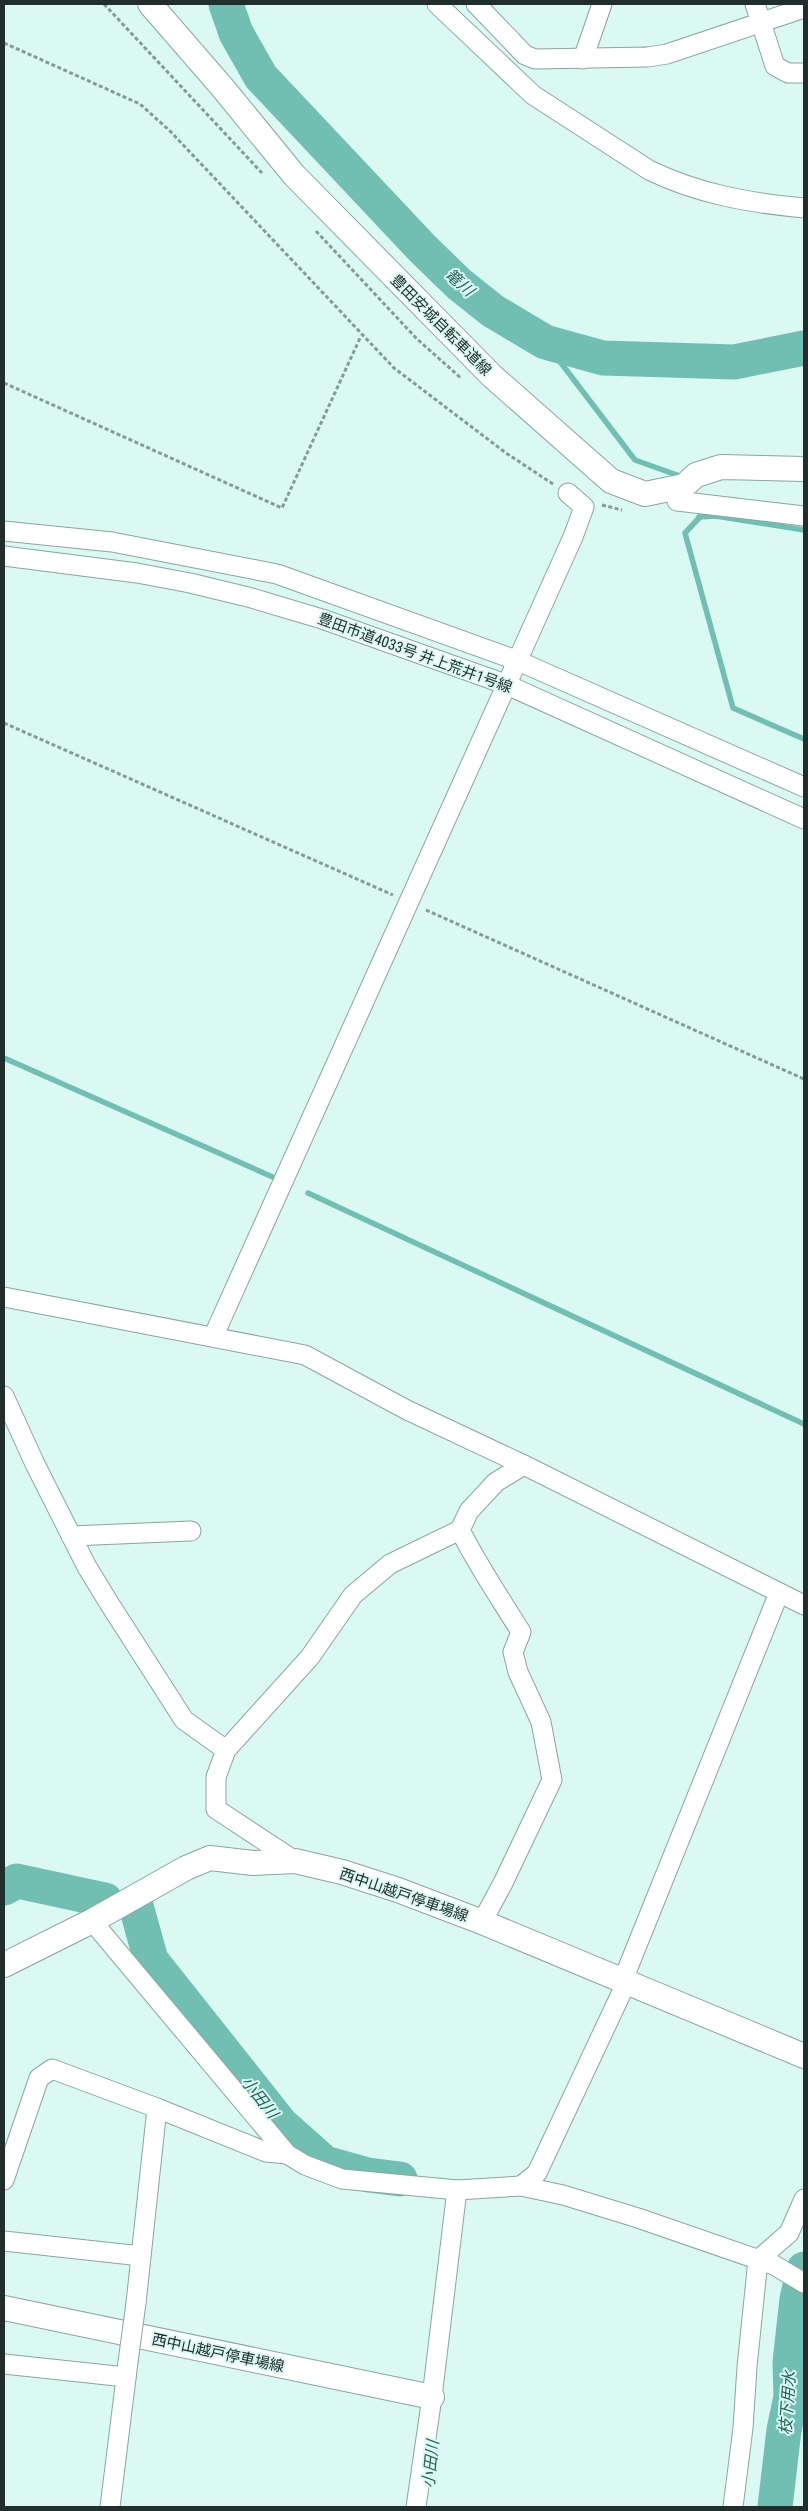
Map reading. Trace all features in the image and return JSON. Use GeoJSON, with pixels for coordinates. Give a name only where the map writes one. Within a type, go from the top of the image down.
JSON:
{"type":"FeatureCollection","features":[{"type":"Feature","properties":{"kind":"main road","name":"豊田安城自転車道線"},"geometry":{"type":"LineString","coordinates":[[150,4],[300,182],[492,376],[611,481],[645,494],[684,486],[696,475],[721,466],[804,469]]}},
{"type":"Feature","properties":{"kind":"main road","name":"西中山越戸停車場線"},"geometry":{"type":"LineString","coordinates":[[4,1965],[92,1921],[186,1868],[210,1858],[253,1863],[295,1861],[342,1872],[398,1890],[482,1922],[804,2056]]}},
{"type":"Feature","properties":{"kind":"main road","name":"西中山越戸停車場線"},"geometry":{"type":"LineString","coordinates":[[4,2308],[432,2398]]}},
{"type":"Feature","properties":{"kind":"street"},"geometry":{"type":"LineString","coordinates":[[437,4],[533,95],[649,170],[669,180],[722,196],[763,204],[804,208]]}},
{"type":"Feature","properties":{"kind":"street"},"geometry":{"type":"LineString","coordinates":[[476,4],[524,54],[535,59],[648,57],[666,54],[804,8]]}},
{"type":"Feature","properties":{"kind":"street"},"geometry":{"type":"LineString","coordinates":[[583,59],[602,4]]}},
{"type":"Feature","properties":{"kind":"street"},"geometry":{"type":"LineString","coordinates":[[756,4],[775,66],[788,73],[804,73]]}},
{"type":"Feature","properties":{"kind":"street"},"geometry":{"type":"LineString","coordinates":[[214,1335],[573,536],[584,506],[568,493]]}},
{"type":"Feature","properties":{"kind":"street"},"geometry":{"type":"LineString","coordinates":[[677,501],[804,516]]}},
{"type":"Feature","properties":{"kind":"street","name":"豊田市道4033号 井上荒井1号線"},"geometry":{"type":"LineString","coordinates":[[4,531],[112,542],[277,574],[516,660],[804,787]]}},
{"type":"Feature","properties":{"kind":"street","name":"豊田市道4033号 井上荒井1号線"},"geometry":{"type":"LineString","coordinates":[[4,556],[137,573],[248,597],[322,619],[505,684],[804,819]]}},
{"type":"Feature","properties":{"kind":"street"},"geometry":{"type":"LineString","coordinates":[[4,1297],[110,1318],[214,1335],[305,1354],[407,1410],[524,1465],[804,1605]]}},
{"type":"Feature","properties":{"kind":"street"},"geometry":{"type":"LineString","coordinates":[[4,1396],[71,1536],[109,1603],[184,1720],[226,1750]]}},
{"type":"Feature","properties":{"kind":"street"},"geometry":{"type":"LineString","coordinates":[[295,1861],[216,1809],[216,1777],[226,1750],[310,1657],[353,1595],[390,1564],[460,1530],[469,1511],[496,1482],[524,1465]]}},
{"type":"Feature","properties":{"kind":"street"},"geometry":{"type":"LineString","coordinates":[[460,1530],[478,1566],[492,1583],[521,1632],[513,1652],[518,1672],[541,1722],[552,1780],[503,1883],[482,1922]]}},
{"type":"Feature","properties":{"kind":"street"},"geometry":{"type":"LineString","coordinates":[[71,1536],[192,1531]]}},
{"type":"Feature","properties":{"kind":"street"},"geometry":{"type":"LineString","coordinates":[[521,2186],[537,2173],[627,1981],[627,1970],[677,1844],[685,1830],[778,1593]]}},
{"type":"Feature","properties":{"kind":"street"},"geometry":{"type":"LineString","coordinates":[[92,1921],[287,2154],[305,2165],[342,2179],[457,2190],[521,2186],[563,2195],[628,2215],[758,2260],[788,2272],[804,2283]]}},
{"type":"Feature","properties":{"kind":"street"},"geometry":{"type":"LineString","coordinates":[[4,2180],[39,2078],[52,2069],[157,2108],[266,2152],[287,2154]]}},
{"type":"Feature","properties":{"kind":"street"},"geometry":{"type":"LineString","coordinates":[[110,2507],[136,2303],[157,2108]]}},
{"type":"Feature","properties":{"kind":"street"},"geometry":{"type":"LineString","coordinates":[[416,2507],[432,2398],[457,2190]]}},
{"type":"Feature","properties":{"kind":"street"},"geometry":{"type":"LineString","coordinates":[[733,2507],[743,2428],[746,2367],[758,2260],[789,2233],[804,2199]]}},
{"type":"Feature","properties":{"kind":"street"},"geometry":{"type":"LineString","coordinates":[[4,2241],[141,2256]]}},
{"type":"Feature","properties":{"kind":"street"},"geometry":{"type":"LineString","coordinates":[[4,2364],[127,2370]]}},
{"type":"Feature","properties":{"kind":"path"},"geometry":{"type":"LineString","coordinates":[[4,43],[140,104],[170,131],[361,336],[394,368],[461,421],[568,493]]}},
{"type":"Feature","properties":{"kind":"path"},"geometry":{"type":"LineString","coordinates":[[4,383],[282,508],[361,336]]}},
{"type":"Feature","properties":{"kind":"path"},"geometry":{"type":"LineString","coordinates":[[4,724],[804,1079]]}},
{"type":"Feature","properties":{"kind":"waterway","name":"篭川"},"geometry":{"type":"LineString","coordinates":[[226,4],[236,33],[261,77],[422,248],[459,284],[493,311],[545,342],[603,358],[734,362],[804,348]]}},
{"type":"Feature","properties":{"kind":"waterway"},"geometry":{"type":"LineString","coordinates":[[545,342],[635,460],[677,475]]}},
{"type":"Feature","properties":{"kind":"waterway"},"geometry":{"type":"LineString","coordinates":[[699,517],[716,516],[804,530]]}},
{"type":"Feature","properties":{"kind":"waterway"},"geometry":{"type":"LineString","coordinates":[[699,518],[685,533],[733,708],[804,739]]}},
{"type":"Feature","properties":{"kind":"waterway"},"geometry":{"type":"LineString","coordinates":[[4,1058],[275,1178]]}},
{"type":"Feature","properties":{"kind":"waterway"},"geometry":{"type":"LineString","coordinates":[[308,1193],[804,1424]]}},
{"type":"Feature","properties":{"kind":"waterway","name":"小田川"},"geometry":{"type":"LineString","coordinates":[[4,1888],[17,1881],[105,1900]]}},
{"type":"Feature","properties":{"kind":"waterway","name":"小田川"},"geometry":{"type":"LineString","coordinates":[[136,1906],[151,1960],[281,2124],[325,2163],[368,2175],[400,2179]]}},
{"type":"Feature","properties":{"kind":"waterway","name":"枝下用水"},"geometry":{"type":"LineString","coordinates":[[775,2507],[784,2430],[791,2397],[790,2362],[797,2299],[804,2269]]}}]}
